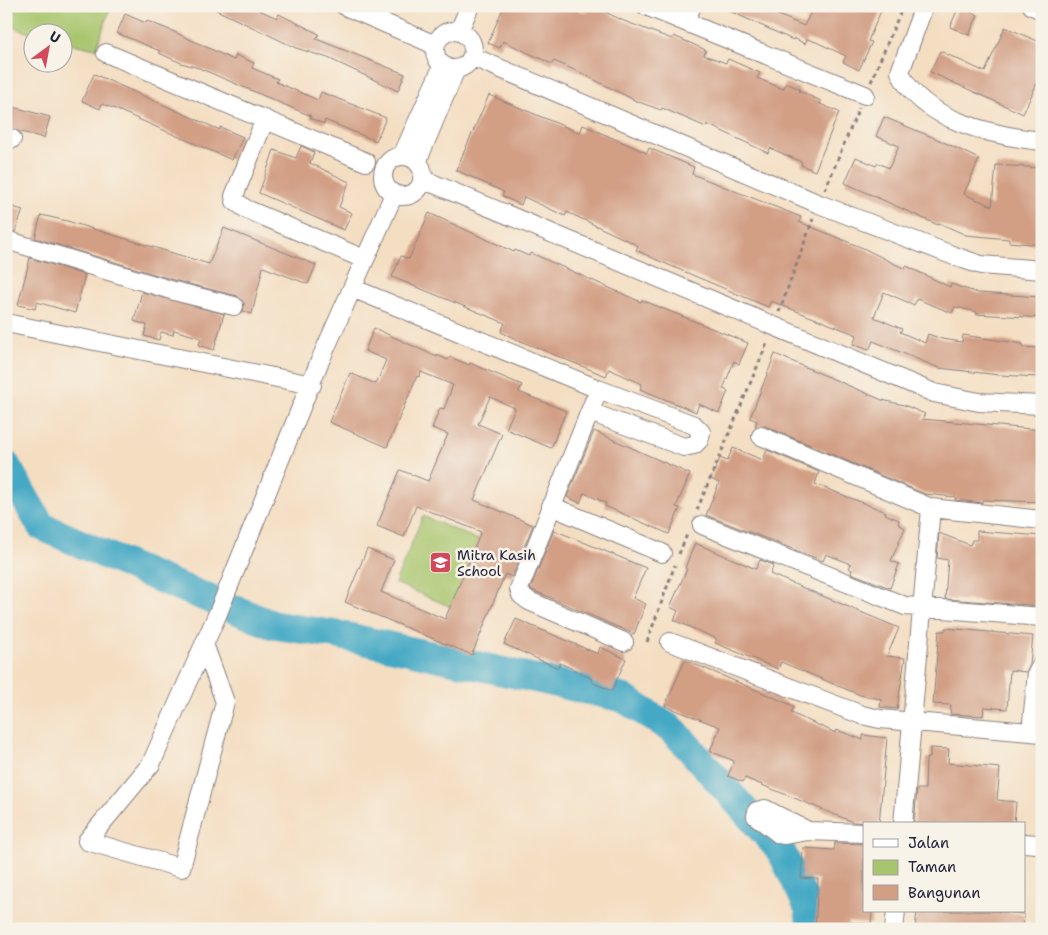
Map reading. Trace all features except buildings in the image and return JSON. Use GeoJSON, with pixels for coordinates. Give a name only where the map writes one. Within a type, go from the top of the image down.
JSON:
{"type":"FeatureCollection","features":[{"type":"Feature","properties":{"kind":"street"},"geometry":{"type":"LineString","coordinates":[[345,6],[435,45]]}},
{"type":"Feature","properties":{"kind":"street"},"geometry":{"type":"LineString","coordinates":[[459,31],[470,6]]}},
{"type":"Feature","properties":{"kind":"street"},"geometry":{"type":"LineString","coordinates":[[646,6],[688,14],[865,95]]}},
{"type":"Feature","properties":{"kind":"street"},"geometry":{"type":"LineString","coordinates":[[924,6],[900,72],[912,92],[947,116],[983,131],[1042,141]]}},
{"type":"Feature","properties":{"kind":"street"},"geometry":{"type":"LineString","coordinates":[[1032,6],[1042,10]]}},
{"type":"Feature","properties":{"kind":"street"},"geometry":{"type":"LineString","coordinates":[[459,31],[470,38],[474,50],[473,57],[469,63],[450,67],[438,60],[435,45],[438,38],[446,32],[459,31]]}},
{"type":"Feature","properties":{"kind":"street"},"geometry":{"type":"LineString","coordinates":[[106,53],[366,162]]}},
{"type":"Feature","properties":{"kind":"street"},"geometry":{"type":"LineString","coordinates":[[473,57],[819,204],[957,257],[981,265],[1042,270]]}},
{"type":"Feature","properties":{"kind":"street"},"geometry":{"type":"LineString","coordinates":[[410,159],[450,67]]}},
{"type":"Feature","properties":{"kind":"street"},"geometry":{"type":"LineString","coordinates":[[265,119],[234,196],[235,201],[246,209],[364,259]]}},
{"type":"Feature","properties":{"kind":"street"},"geometry":{"type":"LineString","coordinates":[[410,159],[422,170],[422,179],[417,190],[400,196],[394,194],[384,183],[383,173],[388,162],[410,159]]}},
{"type":"Feature","properties":{"kind":"street"},"geometry":{"type":"LineString","coordinates":[[422,179],[934,393],[979,402],[1042,405]]}},
{"type":"Feature","properties":{"kind":"street"},"geometry":{"type":"LineString","coordinates":[[204,644],[225,702],[181,868],[87,841],[151,764],[204,644],[218,613],[312,385],[318,364],[394,194]]}},
{"type":"Feature","properties":{"kind":"street"},"geometry":{"type":"LineString","coordinates":[[6,240],[174,291],[234,306]]}},
{"type":"Feature","properties":{"kind":"street"},"geometry":{"type":"LineString","coordinates":[[352,288],[598,389],[694,425],[700,432],[700,437],[694,445],[684,446],[590,412]]}},
{"type":"Feature","properties":{"kind":"street"},"geometry":{"type":"LineString","coordinates":[[6,323],[312,385]]}},
{"type":"Feature","properties":{"kind":"street"},"geometry":{"type":"LineString","coordinates":[[598,389],[520,581],[521,594],[529,601],[624,642]]}},
{"type":"Feature","properties":{"kind":"street"},"geometry":{"type":"LineString","coordinates":[[760,436],[931,508],[1042,520]]}},
{"type":"Feature","properties":{"kind":"street"},"geometry":{"type":"LineString","coordinates":[[551,506],[662,553]]}},
{"type":"Feature","properties":{"kind":"street"},"geometry":{"type":"LineString","coordinates":[[903,822],[931,508]]}},
{"type":"Feature","properties":{"kind":"street"},"geometry":{"type":"LineString","coordinates":[[702,525],[890,601],[922,609],[1042,617]]}},
{"type":"Feature","properties":{"kind":"street"},"geometry":{"type":"LineString","coordinates":[[670,642],[862,714],[880,719],[1036,733],[1037,673],[1042,664]]}},
{"type":"Feature","properties":{"kind":"street"},"geometry":{"type":"LineString","coordinates":[[808,831],[863,833]]}},
{"type":"Feature","properties":{"kind":"street"},"geometry":{"type":"LineString","coordinates":[[894,929],[896,912]]}},
{"type":"Feature","properties":{"kind":"path"},"geometry":{"type":"LineString","coordinates":[[624,642],[670,642]]}},
{"type":"Feature","properties":{"kind":"green space"},"geometry":{"type":"Polygon","coordinates":[[[6,6],[111,6],[96,49],[72,44],[72,22],[22,22],[22,30],[7,25],[6,6]]]}},
{"type":"Feature","properties":{"kind":"green space"},"geometry":{"type":"Polygon","coordinates":[[[423,516],[492,546],[463,612],[395,583],[423,516]]]}},
{"type":"Feature","properties":{"kind":"waterway"},"geometry":{"type":"LineString","coordinates":[[6,465],[41,526],[139,570],[273,625],[339,635],[623,698],[674,731],[781,851],[809,909],[811,929]]}},
{"type":"Feature","properties":{"kind":"place","name":"Mitra Kasih School"},"geometry":{"type":"Point","coordinates":[441,563]}}]}
